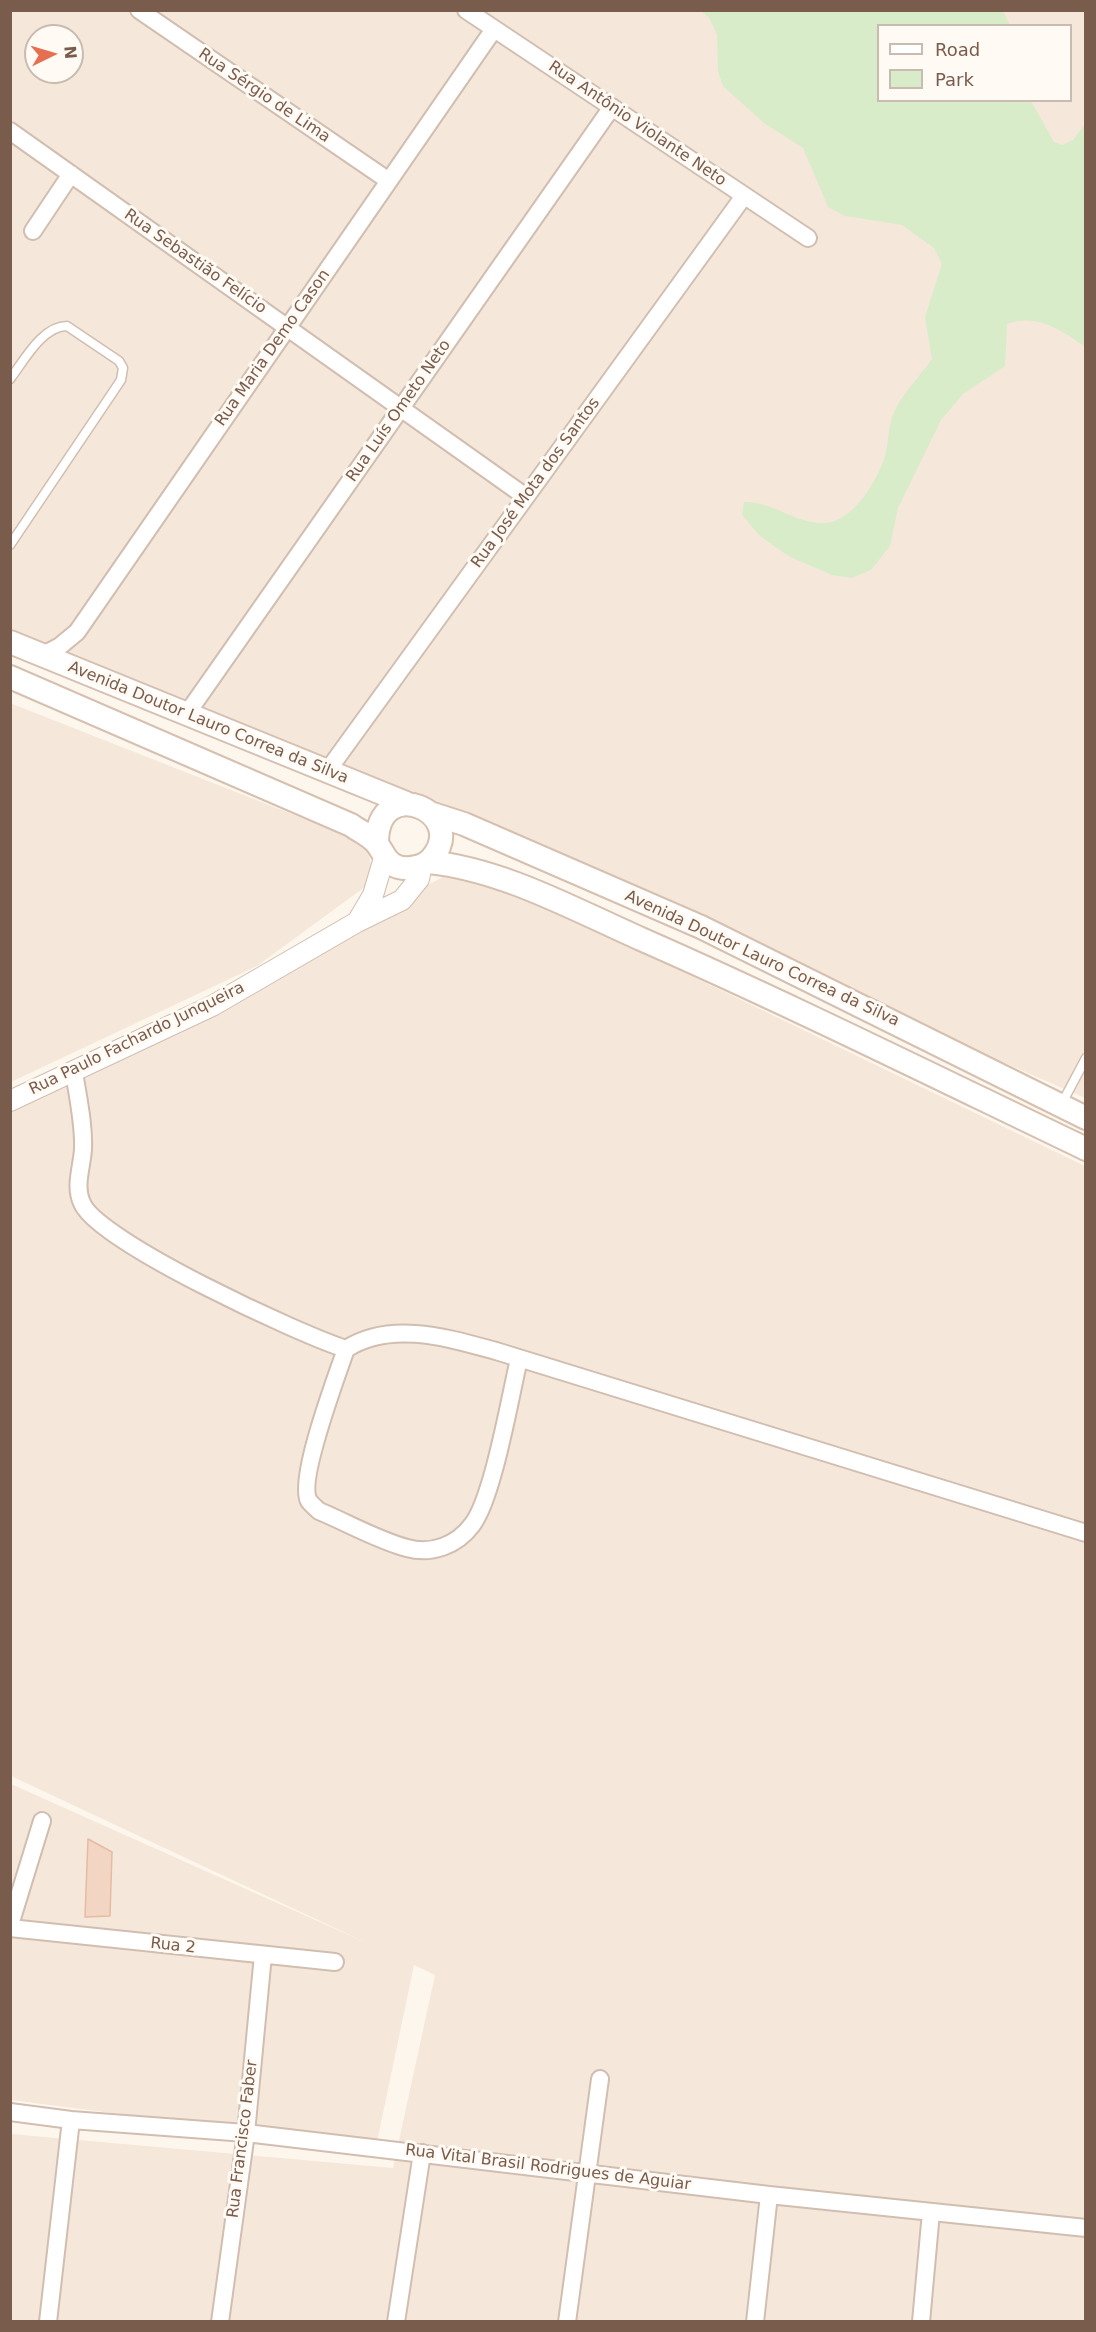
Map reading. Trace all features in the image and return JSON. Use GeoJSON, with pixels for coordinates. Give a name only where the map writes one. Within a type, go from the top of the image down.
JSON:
{"type":"FeatureCollection","features":[{"type":"Feature","properties":{"kind":"main road","name":"Avenida Doutor Lauro Correa da Silva"},"geometry":{"type":"LineString","coordinates":[[10,642],[406,803]]}},
{"type":"Feature","properties":{"kind":"main road","name":"Avenida Doutor Lauro Correa da Silva"},"geometry":{"type":"LineString","coordinates":[[10,677],[351,825],[381,850]]}},
{"type":"Feature","properties":{"kind":"main road"},"geometry":{"type":"LineString","coordinates":[[406,803],[421,806],[433,814],[440,826],[441,839],[437,851],[426,863],[414,868],[398,867],[381,850],[377,829],[382,817],[393,807],[406,803]]}},
{"type":"Feature","properties":{"kind":"main road","name":"Avenida Doutor Lauro Correa da Silva"},"geometry":{"type":"LineString","coordinates":[[433,814],[464,824],[701,927],[1086,1118]]}},
{"type":"Feature","properties":{"kind":"main road","name":"Avenida Doutor Lauro Correa da Silva"},"geometry":{"type":"LineString","coordinates":[[426,863],[464,866],[500,877],[688,960],[1086,1149]]}},
{"type":"Feature","properties":{"kind":"street","name":"Rua Sérgio de Lima"},"geometry":{"type":"LineString","coordinates":[[139,10],[389,181]]}},
{"type":"Feature","properties":{"kind":"street","name":"Rua Antônio Violante Neto"},"geometry":{"type":"LineString","coordinates":[[466,10],[808,238]]}},
{"type":"Feature","properties":{"kind":"street","name":"Rua Maria Demo Cason"},"geometry":{"type":"LineString","coordinates":[[40,656],[60,646],[76,632],[494,29]]}},
{"type":"Feature","properties":{"kind":"street","name":"Rua Luís Ometo Neto"},"geometry":{"type":"LineString","coordinates":[[186,715],[612,107]]}},
{"type":"Feature","properties":{"kind":"street","name":"Rua Sebastião Felício"},"geometry":{"type":"LineString","coordinates":[[10,131],[526,497]]}},
{"type":"Feature","properties":{"kind":"street"},"geometry":{"type":"LineString","coordinates":[[33,231],[71,174]]}},
{"type":"Feature","properties":{"kind":"street","name":"Rua José Mota dos Santos"},"geometry":{"type":"LineString","coordinates":[[328,770],[744,196]]}},
{"type":"Feature","properties":{"kind":"street","name":"Rua Paulo Fachardo Junqueira"},"geometry":{"type":"LineString","coordinates":[[357,922],[373,895],[381,850]]}},
{"type":"Feature","properties":{"kind":"street","name":"Rua Paulo Fachardo Junqueira"},"geometry":{"type":"LineString","coordinates":[[10,1101],[212,1006],[357,922],[402,900],[419,879],[426,863]]}},
{"type":"Feature","properties":{"kind":"street"},"geometry":{"type":"LineString","coordinates":[[74,1072],[83,1142],[78,1187],[81,1202],[88,1215],[118,1238],[207,1286],[315,1340],[346,1349]]}},
{"type":"Feature","properties":{"kind":"street"},"geometry":{"type":"LineString","coordinates":[[519,1359],[486,1498],[473,1525],[456,1541],[433,1550],[408,1549],[319,1511],[308,1501],[306,1486],[312,1456],[346,1349],[368,1336],[402,1333],[463,1343],[519,1359],[1086,1533]]}},
{"type":"Feature","properties":{"kind":"street"},"geometry":{"type":"LineString","coordinates":[[10,1927],[42,1821]]}},
{"type":"Feature","properties":{"kind":"street","name":"Rua 2"},"geometry":{"type":"LineString","coordinates":[[10,1927],[335,1962]]}},
{"type":"Feature","properties":{"kind":"street","name":"Rua Francisco Faber"},"geometry":{"type":"LineString","coordinates":[[220,2322],[246,2133],[263,1955]]}},
{"type":"Feature","properties":{"kind":"street"},"geometry":{"type":"LineString","coordinates":[[567,2322],[600,2079]]}},
{"type":"Feature","properties":{"kind":"street","name":"Rua Vital Brasil Rodrigues de Aguiar"},"geometry":{"type":"LineString","coordinates":[[10,2112],[71,2120],[246,2133],[422,2152],[769,2195],[1086,2228]]}},
{"type":"Feature","properties":{"kind":"street"},"geometry":{"type":"LineString","coordinates":[[48,2322],[71,2120]]}},
{"type":"Feature","properties":{"kind":"street"},"geometry":{"type":"LineString","coordinates":[[396,2322],[422,2152]]}},
{"type":"Feature","properties":{"kind":"street"},"geometry":{"type":"LineString","coordinates":[[754,2322],[769,2195]]}},
{"type":"Feature","properties":{"kind":"street"},"geometry":{"type":"LineString","coordinates":[[921,2322],[931,2212]]}},
{"type":"Feature","properties":{"kind":"lane"},"geometry":{"type":"LineString","coordinates":[[10,379],[45,334],[56,326],[66,326],[119,361],[123,368],[121,380],[10,545]]}},
{"type":"Feature","properties":{"kind":"lane"},"geometry":{"type":"LineString","coordinates":[[1061,1106],[1086,1058]]}},
{"type":"Feature","properties":{"kind":"shaded area"},"geometry":{"type":"Polygon","coordinates":[[[11,11],[1085,11],[1085,1098],[11,629],[11,11]]]}},
{"type":"Feature","properties":{"kind":"shaded area"},"geometry":{"type":"Polygon","coordinates":[[[10,703],[368,844],[373,881],[257,966],[11,1082],[10,703]]]}},
{"type":"Feature","properties":{"kind":"shaded area"},"geometry":{"type":"Polygon","coordinates":[[[464,866],[1085,1166],[1085,2321],[11,2321],[11,2134],[393,2168],[435,1975],[414,1965],[376,2147],[11,2100],[11,1784],[369,1944],[11,1776],[11,1102],[464,866]]]}},
{"type":"Feature","properties":{"kind":"green space"},"geometry":{"type":"Polygon","coordinates":[[[701,11],[1003,11],[1010,24],[877,24],[877,102],[1032,102],[1054,142],[1062,145],[1073,140],[1085,124],[1085,347],[1068,335],[1039,322],[1018,321],[1007,324],[1005,366],[963,394],[941,420],[898,508],[890,546],[871,570],[852,578],[832,575],[790,557],[760,536],[742,515],[744,502],[764,505],[802,520],[823,523],[844,516],[862,499],[876,477],[885,456],[894,412],[932,359],[925,317],[942,264],[934,248],[902,225],[845,216],[828,207],[803,148],[764,123],[723,86],[718,72],[717,34],[709,18],[701,11]]]}},
{"type":"Feature","properties":{"kind":"building"},"geometry":{"type":"Polygon","coordinates":[[[88,1839],[112,1852],[110,1916],[85,1917],[88,1839]]]}}]}
